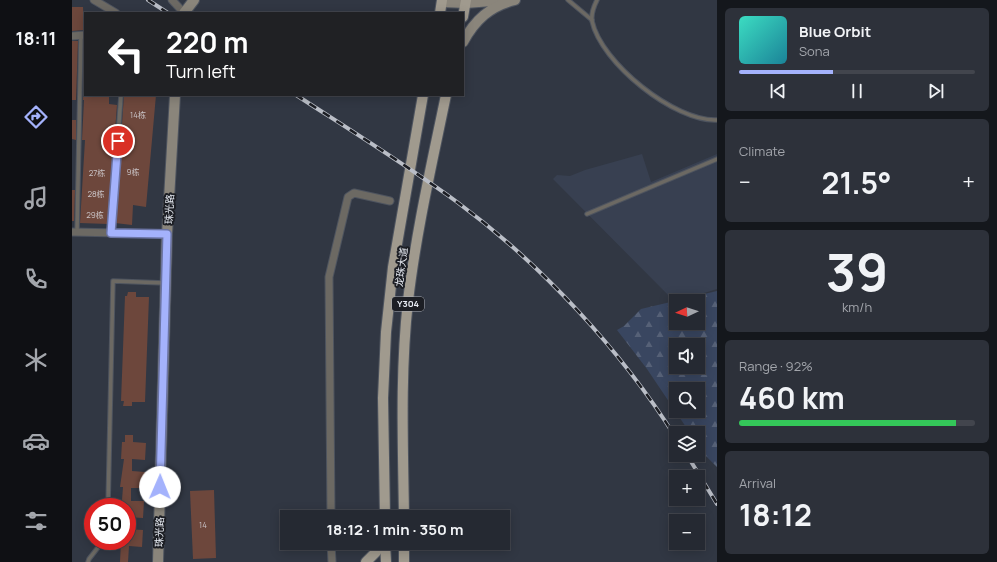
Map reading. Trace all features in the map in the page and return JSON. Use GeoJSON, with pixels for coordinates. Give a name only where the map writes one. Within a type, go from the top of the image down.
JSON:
{"type":"FeatureCollection","features":[{"type":"Feature","properties":{"kind":"main road"},"geometry":{"type":"LineString","coordinates":[[185,12],[194,0]]}},
{"type":"Feature","properties":{"kind":"main road"},"geometry":{"type":"LineString","coordinates":[[440,12],[444,1],[466,2],[509,0]]}},
{"type":"Feature","properties":{"kind":"main road"},"geometry":{"type":"LineString","coordinates":[[464,40],[479,18],[489,10],[502,3],[515,0]]}},
{"type":"Feature","properties":{"kind":"main road"},"geometry":{"type":"LineString","coordinates":[[464,12],[466,2]]}},
{"type":"Feature","properties":{"kind":"main road","name":"珠光路"},"geometry":{"type":"LineString","coordinates":[[158,562],[167,234],[175,96]]}},
{"type":"Feature","properties":{"kind":"main road","name":"龙珠大道"},"geometry":{"type":"LineString","coordinates":[[385,510],[383,398],[386,332],[394,261],[423,96]]}},
{"type":"Feature","properties":{"kind":"main road","name":"龙珠大道"},"geometry":{"type":"LineString","coordinates":[[404,510],[402,398],[408,302],[417,238],[446,96]]}},
{"type":"Feature","properties":{"kind":"main road"},"geometry":{"type":"LineString","coordinates":[[366,562],[377,550]]}},
{"type":"Feature","properties":{"kind":"main road"},"geometry":{"type":"LineString","coordinates":[[385,550],[386,562]]}},
{"type":"Feature","properties":{"kind":"main road"},"geometry":{"type":"LineString","coordinates":[[404,550],[404,562]]}},
{"type":"Feature","properties":{"kind":"street"},"geometry":{"type":"LineString","coordinates":[[94,0],[114,12]]}},
{"type":"Feature","properties":{"kind":"street"},"geometry":{"type":"LineString","coordinates":[[172,0],[183,12]]}},
{"type":"Feature","properties":{"kind":"street"},"geometry":{"type":"LineString","coordinates":[[72,36],[83,35]]}},
{"type":"Feature","properties":{"kind":"street"},"geometry":{"type":"LineString","coordinates":[[331,510],[329,277],[348,197],[354,193],[390,201]]}},
{"type":"Feature","properties":{"kind":"street"},"geometry":{"type":"LineString","coordinates":[[75,232],[167,234]]}},
{"type":"Feature","properties":{"kind":"street"},"geometry":{"type":"LineString","coordinates":[[331,550],[332,562]]}},
{"type":"Feature","properties":{"kind":"lane"},"geometry":{"type":"LineString","coordinates":[[568,0],[592,20],[598,36],[617,64],[649,93],[686,113],[705,120],[717,120]]}},
{"type":"Feature","properties":{"kind":"lane"},"geometry":{"type":"LineString","coordinates":[[592,20],[597,0]]}},
{"type":"Feature","properties":{"kind":"lane"},"geometry":{"type":"LineString","coordinates":[[75,232],[83,35]]}},
{"type":"Feature","properties":{"kind":"lane"},"geometry":{"type":"LineString","coordinates":[[111,233],[122,96]]}},
{"type":"Feature","properties":{"kind":"lane"},"geometry":{"type":"LineString","coordinates":[[587,214],[717,159]]}},
{"type":"Feature","properties":{"kind":"lane"},"geometry":{"type":"LineString","coordinates":[[108,498],[113,281],[166,283]]}},
{"type":"Feature","properties":{"kind":"lane"},"geometry":{"type":"LineString","coordinates":[[88,562],[88,559],[96,550]]}},
{"type":"Feature","properties":{"kind":"shaded area"},"geometry":{"type":"Polygon","coordinates":[[[642,154],[651,182],[717,154],[717,289],[701,294],[669,294],[669,296],[553,179],[557,175],[570,176],[585,170],[642,154]]]}},
{"type":"Feature","properties":{"kind":"green space"},"geometry":{"type":"Polygon","coordinates":[[[717,291],[717,467],[705,454],[705,426],[685,426],[680,418],[705,418],[705,382],[669,382],[669,402],[647,369],[617,330],[624,326],[641,309],[669,302],[669,330],[705,330],[704,294],[717,291]]]}},
{"type":"Feature","properties":{"kind":"building"},"geometry":{"type":"Polygon","coordinates":[[[72,7],[83,7],[84,30],[72,31],[72,7]]]}},
{"type":"Feature","properties":{"kind":"building"},"geometry":{"type":"Polygon","coordinates":[[[72,41],[78,41],[76,100],[72,100],[72,41]]]}},
{"type":"Feature","properties":{"kind":"building"},"geometry":{"type":"Polygon","coordinates":[[[84,65],[84,96],[109,96],[109,104],[117,105],[108,224],[80,223],[85,140],[82,140],[84,65]]]}},
{"type":"Feature","properties":{"kind":"building"},"geometry":{"type":"Polygon","coordinates":[[[124,96],[156,96],[146,207],[133,205],[132,225],[115,223],[124,96]]]}},
{"type":"Feature","properties":{"kind":"building"},"geometry":{"type":"Polygon","coordinates":[[[72,120],[76,120],[76,140],[72,139],[72,120]]]}},
{"type":"Feature","properties":{"kind":"building"},"geometry":{"type":"Polygon","coordinates":[[[72,190],[75,190],[74,221],[72,221],[72,190]]]}},
{"type":"Feature","properties":{"kind":"building"},"geometry":{"type":"Polygon","coordinates":[[[128,292],[136,292],[136,297],[149,297],[145,402],[132,402],[132,406],[123,406],[124,401],[121,401],[125,296],[127,296],[128,292]]]}},
{"type":"Feature","properties":{"kind":"building"},"geometry":{"type":"Polygon","coordinates":[[[125,435],[133,435],[133,442],[146,443],[145,460],[132,459],[132,471],[145,472],[144,488],[131,488],[131,498],[122,498],[123,487],[120,487],[124,459],[121,459],[122,442],[125,442],[125,435]]]}},
{"type":"Feature","properties":{"kind":"building"},"geometry":{"type":"Polygon","coordinates":[[[214,490],[216,558],[193,559],[190,491],[214,490]]]}},
{"type":"Feature","properties":{"kind":"building"},"geometry":{"type":"Polygon","coordinates":[[[136,501],[144,501],[143,518],[136,518],[136,501]]]}},
{"type":"Feature","properties":{"kind":"building"},"geometry":{"type":"Polygon","coordinates":[[[136,530],[143,530],[142,547],[136,547],[136,530]]]}},
{"type":"Feature","properties":{"kind":"building"},"geometry":{"type":"Polygon","coordinates":[[[121,550],[129,550],[128,562],[120,562],[121,550]]]}},
{"type":"Feature","properties":{"kind":"railway"},"geometry":{"type":"LineString","coordinates":[[148,0],[166,12]]}},
{"type":"Feature","properties":{"kind":"railway"},"geometry":{"type":"LineString","coordinates":[[298,96],[377,147],[457,202],[519,253],[549,281],[605,341],[654,405],[669,428]]}},
{"type":"Feature","properties":{"kind":"railway"},"geometry":{"type":"LineString","coordinates":[[691,462],[717,504]]}},
{"type":"Feature","properties":{"kind":"route"},"geometry":{"type":"LineString","coordinates":[[118,141],[111,233],[167,234],[160,487]]}}]}
